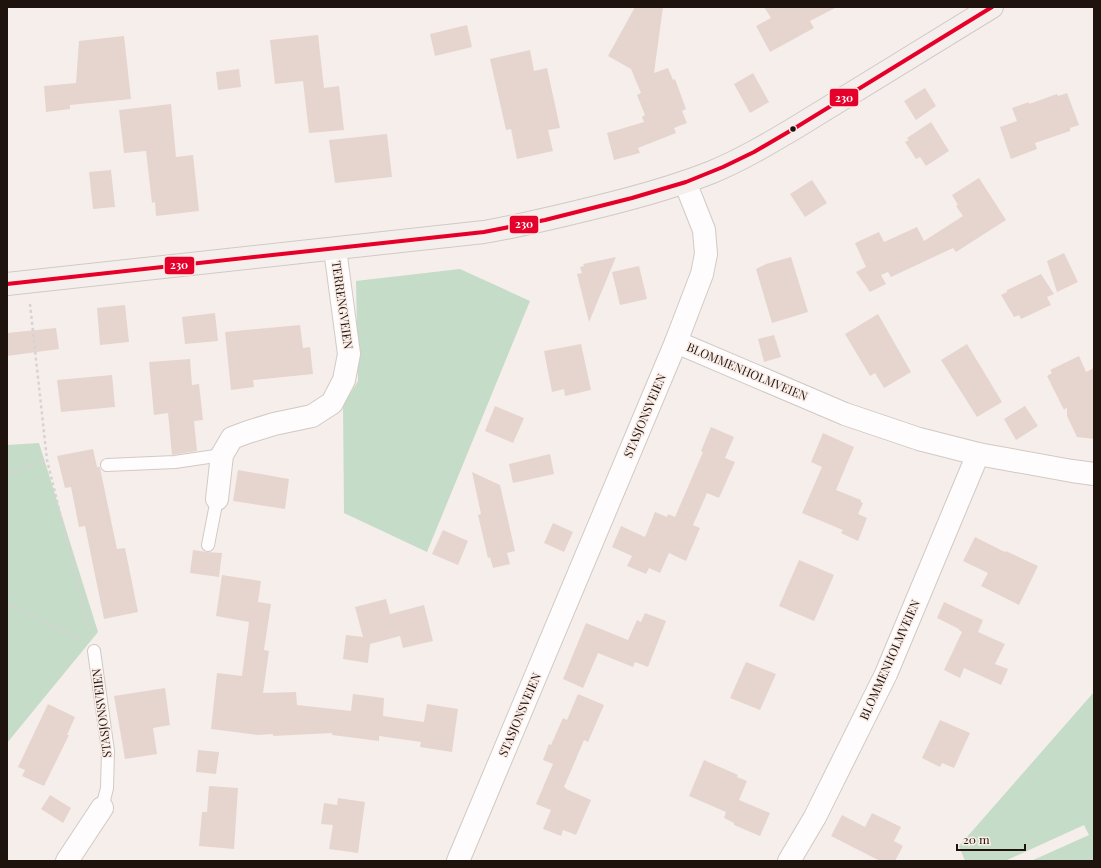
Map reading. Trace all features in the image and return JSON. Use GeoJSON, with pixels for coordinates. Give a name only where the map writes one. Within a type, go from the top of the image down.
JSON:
{"type":"FeatureCollection","features":[{"type":"Feature","properties":{"kind":"main road"},"geometry":{"type":"LineString","coordinates":[[17,283],[484,232],[514,227],[641,196],[685,182],[739,158],[795,128],[992,7]]}},
{"type":"Feature","properties":{"kind":"street","name":"STASJONSVEIEN"},"geometry":{"type":"LineString","coordinates":[[458,861],[676,342],[702,274],[706,254],[704,230],[685,182]]}},
{"type":"Feature","properties":{"kind":"street","name":"TERRENGVEIEN"},"geometry":{"type":"LineString","coordinates":[[217,499],[222,455],[232,438],[274,424],[312,416],[332,403],[344,380],[349,354],[334,249]]}},
{"type":"Feature","properties":{"kind":"street","name":"BLOMMENHOLMVEIEN"},"geometry":{"type":"LineString","coordinates":[[676,342],[845,414],[920,439],[978,454],[1094,474]]}},
{"type":"Feature","properties":{"kind":"street","name":"BLOMMENHOLMVEIEN"},"geometry":{"type":"LineString","coordinates":[[789,861],[815,817],[886,674],[978,454]]}},
{"type":"Feature","properties":{"kind":"street","name":"STASJONSVEIEN"},"geometry":{"type":"LineString","coordinates":[[67,861],[102,808]]}},
{"type":"Feature","properties":{"kind":"lane"},"geometry":{"type":"LineString","coordinates":[[107,465],[175,462],[222,455]]}},
{"type":"Feature","properties":{"kind":"lane"},"geometry":{"type":"LineString","coordinates":[[208,545],[217,499]]}},
{"type":"Feature","properties":{"kind":"lane","name":"STASJONSVEIEN"},"geometry":{"type":"LineString","coordinates":[[94,651],[108,751],[107,788],[102,808]]}},
{"type":"Feature","properties":{"kind":"path"},"geometry":{"type":"LineString","coordinates":[[17,283],[47,460],[94,651]]}},
{"type":"Feature","properties":{"kind":"path"},"geometry":{"type":"LineString","coordinates":[[7,473],[47,460]]}},
{"type":"Feature","properties":{"kind":"path"},"geometry":{"type":"LineString","coordinates":[[7,604],[24,610],[50,625],[78,637],[94,651]]}},
{"type":"Feature","properties":{"kind":"green space"},"geometry":{"type":"Polygon","coordinates":[[[460,269],[530,301],[427,552],[344,513],[343,405],[358,381],[356,281],[460,269]]]}},
{"type":"Feature","properties":{"kind":"green space"},"geometry":{"type":"Polygon","coordinates":[[[39,443],[98,632],[7,743],[7,445],[39,443]]]}},
{"type":"Feature","properties":{"kind":"green space"},"geometry":{"type":"Polygon","coordinates":[[[1094,692],[1094,861],[1031,861],[1089,835],[1084,825],[1005,861],[965,861],[959,846],[1094,692]]]}},
{"type":"Feature","properties":{"kind":"building"},"geometry":{"type":"Polygon","coordinates":[[[635,7],[663,7],[654,73],[668,68],[673,80],[675,79],[686,109],[682,111],[687,123],[674,128],[676,133],[638,148],[640,153],[614,160],[607,133],[644,122],[642,117],[645,115],[637,95],[641,93],[631,69],[608,56],[635,7]]]}},
{"type":"Feature","properties":{"kind":"building"},"geometry":{"type":"Polygon","coordinates":[[[764,7],[837,7],[810,21],[814,28],[770,52],[756,26],[771,18],[764,7]]]}},
{"type":"Feature","properties":{"kind":"building"},"geometry":{"type":"Polygon","coordinates":[[[467,25],[472,47],[435,56],[430,34],[467,25]]]}},
{"type":"Feature","properties":{"kind":"building"},"geometry":{"type":"Polygon","coordinates":[[[318,35],[324,88],[339,86],[344,130],[309,133],[303,81],[275,84],[270,40],[318,35]]]}},
{"type":"Feature","properties":{"kind":"building"},"geometry":{"type":"Polygon","coordinates":[[[124,36],[131,99],[70,105],[70,109],[46,112],[44,86],[76,83],[79,41],[124,36]]]}},
{"type":"Feature","properties":{"kind":"building"},"geometry":{"type":"Polygon","coordinates":[[[530,50],[534,71],[547,68],[560,128],[548,130],[553,151],[517,159],[511,129],[506,130],[490,59],[530,50]]]}},
{"type":"Feature","properties":{"kind":"building"},"geometry":{"type":"Polygon","coordinates":[[[239,69],[241,87],[218,90],[216,72],[239,69]]]}},
{"type":"Feature","properties":{"kind":"building"},"geometry":{"type":"Polygon","coordinates":[[[753,73],[769,102],[750,113],[734,84],[753,73]]]}},
{"type":"Feature","properties":{"kind":"building"},"geometry":{"type":"Polygon","coordinates":[[[925,88],[936,106],[916,120],[904,101],[925,88]]]}},
{"type":"Feature","properties":{"kind":"building"},"geometry":{"type":"Polygon","coordinates":[[[1067,93],[1079,125],[1070,128],[1070,131],[1035,143],[1037,149],[1011,159],[1000,127],[1017,121],[1012,108],[1029,102],[1029,104],[1057,94],[1058,96],[1067,93]]]}},
{"type":"Feature","properties":{"kind":"building"},"geometry":{"type":"Polygon","coordinates":[[[171,104],[176,157],[193,155],[199,211],[156,216],[155,202],[152,203],[146,151],[124,153],[119,110],[171,104]]]}},
{"type":"Feature","properties":{"kind":"building"},"geometry":{"type":"Polygon","coordinates":[[[931,122],[949,151],[926,166],[920,157],[916,159],[905,142],[909,140],[907,138],[931,122]]]}},
{"type":"Feature","properties":{"kind":"building"},"geometry":{"type":"Polygon","coordinates":[[[387,134],[392,177],[335,183],[329,140],[387,134]]]}},
{"type":"Feature","properties":{"kind":"building"},"geometry":{"type":"Polygon","coordinates":[[[111,170],[115,207],[93,209],[89,172],[111,170]]]}},
{"type":"Feature","properties":{"kind":"building"},"geometry":{"type":"Polygon","coordinates":[[[979,178],[1006,220],[956,252],[953,248],[891,277],[888,272],[881,275],[886,284],[870,292],[856,272],[866,267],[855,243],[879,232],[884,242],[917,227],[924,241],[963,216],[956,206],[958,205],[952,195],[979,178]]]}},
{"type":"Feature","properties":{"kind":"building"},"geometry":{"type":"Polygon","coordinates":[[[812,180],[827,203],[805,217],[790,194],[812,180]]]}},
{"type":"Feature","properties":{"kind":"building"},"geometry":{"type":"Polygon","coordinates":[[[1064,253],[1078,282],[1057,292],[1047,261],[1064,253]]]}},
{"type":"Feature","properties":{"kind":"building"},"geometry":{"type":"Polygon","coordinates":[[[616,257],[589,322],[577,274],[582,273],[580,267],[584,266],[583,264],[616,257]]]}},
{"type":"Feature","properties":{"kind":"building"},"geometry":{"type":"Polygon","coordinates":[[[791,257],[808,312],[772,323],[756,269],[766,264],[791,257]]]}},
{"type":"Feature","properties":{"kind":"building"},"geometry":{"type":"Polygon","coordinates":[[[639,266],[647,299],[620,305],[612,272],[639,266]]]}},
{"type":"Feature","properties":{"kind":"building"},"geometry":{"type":"Polygon","coordinates":[[[1041,274],[1054,294],[1047,297],[1051,305],[1021,319],[1019,315],[1014,317],[1001,295],[1007,292],[1007,290],[1041,274]]]}},
{"type":"Feature","properties":{"kind":"building"},"geometry":{"type":"Polygon","coordinates":[[[125,305],[129,342],[100,345],[97,308],[125,305]]]}},
{"type":"Feature","properties":{"kind":"building"},"geometry":{"type":"Polygon","coordinates":[[[215,313],[218,341],[185,344],[182,317],[215,313]]]}},
{"type":"Feature","properties":{"kind":"building"},"geometry":{"type":"Polygon","coordinates":[[[878,314],[911,372],[884,388],[875,373],[870,376],[845,334],[878,314]]]}},
{"type":"Feature","properties":{"kind":"building"},"geometry":{"type":"Polygon","coordinates":[[[300,325],[303,348],[310,347],[313,374],[253,380],[254,387],[231,390],[225,332],[300,325]]]}},
{"type":"Feature","properties":{"kind":"building"},"geometry":{"type":"Polygon","coordinates":[[[56,328],[59,349],[7,356],[7,333],[56,328]]]}},
{"type":"Feature","properties":{"kind":"building"},"geometry":{"type":"Polygon","coordinates":[[[774,335],[781,357],[764,362],[758,339],[774,335]]]}},
{"type":"Feature","properties":{"kind":"building"},"geometry":{"type":"Polygon","coordinates":[[[581,344],[591,390],[565,396],[564,389],[552,392],[544,351],[581,344]]]}},
{"type":"Feature","properties":{"kind":"building"},"geometry":{"type":"Polygon","coordinates":[[[967,344],[1002,402],[977,417],[941,360],[967,344]]]}},
{"type":"Feature","properties":{"kind":"building"},"geometry":{"type":"Polygon","coordinates":[[[1079,356],[1086,372],[1094,368],[1094,439],[1077,437],[1067,416],[1067,407],[1064,410],[1047,376],[1052,373],[1050,370],[1079,356]]]}},
{"type":"Feature","properties":{"kind":"building"},"geometry":{"type":"Polygon","coordinates":[[[190,359],[192,385],[199,384],[203,420],[194,421],[197,451],[172,455],[168,413],[154,415],[149,362],[190,359]]]}},
{"type":"Feature","properties":{"kind":"building"},"geometry":{"type":"Polygon","coordinates":[[[112,375],[115,407],[61,412],[57,380],[112,375]]]}},
{"type":"Feature","properties":{"kind":"building"},"geometry":{"type":"Polygon","coordinates":[[[495,406],[524,418],[513,443],[485,431],[495,406]]]}},
{"type":"Feature","properties":{"kind":"building"},"geometry":{"type":"Polygon","coordinates":[[[1025,406],[1038,426],[1016,440],[1004,419],[1025,406]]]}},
{"type":"Feature","properties":{"kind":"building"},"geometry":{"type":"Polygon","coordinates":[[[711,427],[734,437],[725,458],[735,462],[719,498],[707,493],[693,525],[700,528],[686,561],[669,553],[660,573],[649,568],[646,574],[627,566],[632,556],[612,547],[621,526],[645,537],[655,512],[667,517],[668,514],[675,517],[703,452],[701,451],[711,427]]]}},
{"type":"Feature","properties":{"kind":"building"},"geometry":{"type":"Polygon","coordinates":[[[823,433],[854,447],[836,490],[861,500],[863,503],[858,514],[867,518],[858,541],[841,533],[843,530],[802,513],[822,467],[811,462],[823,433]]]}},
{"type":"Feature","properties":{"kind":"building"},"geometry":{"type":"Polygon","coordinates":[[[93,449],[97,467],[100,467],[117,549],[125,548],[138,612],[104,619],[85,526],[79,527],[71,487],[65,488],[57,456],[93,449]]]}},
{"type":"Feature","properties":{"kind":"building"},"geometry":{"type":"Polygon","coordinates":[[[550,454],[554,474],[513,483],[509,464],[550,454]]]}},
{"type":"Feature","properties":{"kind":"building"},"geometry":{"type":"Polygon","coordinates":[[[238,470],[289,479],[285,509],[233,501],[238,470]]]}},
{"type":"Feature","properties":{"kind":"building"},"geometry":{"type":"Polygon","coordinates":[[[472,472],[500,485],[515,551],[507,553],[510,564],[493,568],[490,557],[488,558],[478,515],[481,514],[472,472]]]}},
{"type":"Feature","properties":{"kind":"building"},"geometry":{"type":"Polygon","coordinates":[[[553,523],[573,532],[564,552],[544,543],[553,523]]]}},
{"type":"Feature","properties":{"kind":"building"},"geometry":{"type":"Polygon","coordinates":[[[443,530],[468,541],[458,565],[432,554],[443,530]]]}},
{"type":"Feature","properties":{"kind":"building"},"geometry":{"type":"Polygon","coordinates":[[[975,537],[1038,566],[1019,605],[981,586],[988,573],[963,561],[975,537]]]}},
{"type":"Feature","properties":{"kind":"building"},"geometry":{"type":"Polygon","coordinates":[[[193,550],[222,553],[219,577],[190,573],[193,550]]]}},
{"type":"Feature","properties":{"kind":"building"},"geometry":{"type":"Polygon","coordinates":[[[799,560],[834,575],[814,621],[779,606],[799,560]]]}},
{"type":"Feature","properties":{"kind":"building"},"geometry":{"type":"Polygon","coordinates":[[[222,575],[261,581],[258,602],[271,604],[264,650],[269,651],[263,693],[296,692],[297,705],[351,711],[353,694],[384,698],[383,716],[424,722],[427,704],[458,709],[452,752],[420,747],[421,742],[379,736],[379,741],[332,735],[332,733],[273,736],[273,734],[258,735],[211,729],[217,673],[242,676],[249,622],[216,616],[222,575]]]}},
{"type":"Feature","properties":{"kind":"building"},"geometry":{"type":"Polygon","coordinates":[[[386,599],[390,614],[424,605],[433,641],[403,648],[400,636],[370,644],[368,663],[343,659],[346,635],[363,637],[355,607],[386,599]]]}},
{"type":"Feature","properties":{"kind":"building"},"geometry":{"type":"Polygon","coordinates":[[[944,602],[983,620],[978,632],[1005,644],[995,664],[1008,669],[1001,685],[964,668],[960,678],[944,670],[962,632],[937,618],[944,602]]]}},
{"type":"Feature","properties":{"kind":"building"},"geometry":{"type":"Polygon","coordinates":[[[645,613],[666,621],[648,667],[635,662],[633,667],[598,653],[583,688],[563,679],[586,623],[628,640],[637,620],[641,622],[645,613]]]}},
{"type":"Feature","properties":{"kind":"building"},"geometry":{"type":"Polygon","coordinates":[[[746,662],[776,674],[760,710],[730,698],[746,662]]]}},
{"type":"Feature","properties":{"kind":"building"},"geometry":{"type":"Polygon","coordinates":[[[165,688],[170,725],[153,728],[157,754],[125,759],[114,696],[165,688]]]}},
{"type":"Feature","properties":{"kind":"building"},"geometry":{"type":"Polygon","coordinates":[[[578,694],[604,705],[588,742],[584,740],[564,787],[591,800],[576,835],[563,830],[561,836],[543,829],[551,810],[536,804],[553,764],[543,760],[549,744],[551,745],[563,718],[567,720],[578,694]]]}},
{"type":"Feature","properties":{"kind":"building"},"geometry":{"type":"Polygon","coordinates":[[[48,704],[75,717],[67,735],[69,735],[44,786],[22,776],[25,770],[18,767],[48,704]]]}},
{"type":"Feature","properties":{"kind":"building"},"geometry":{"type":"Polygon","coordinates":[[[940,720],[970,733],[954,768],[942,763],[940,767],[922,758],[940,720]]]}},
{"type":"Feature","properties":{"kind":"building"},"geometry":{"type":"Polygon","coordinates":[[[198,750],[219,752],[216,774],[196,772],[198,750]]]}},
{"type":"Feature","properties":{"kind":"building"},"geometry":{"type":"Polygon","coordinates":[[[704,760],[738,775],[737,777],[747,781],[739,800],[770,813],[760,836],[734,825],[734,823],[724,818],[726,812],[689,796],[704,760]]]}},
{"type":"Feature","properties":{"kind":"building"},"geometry":{"type":"Polygon","coordinates":[[[209,786],[238,788],[234,849],[199,846],[202,812],[207,812],[209,786]]]}},
{"type":"Feature","properties":{"kind":"building"},"geometry":{"type":"Polygon","coordinates":[[[50,795],[71,808],[63,823],[41,809],[50,795]]]}},
{"type":"Feature","properties":{"kind":"building"},"geometry":{"type":"Polygon","coordinates":[[[338,798],[365,802],[358,853],[329,849],[333,825],[321,824],[324,803],[337,805],[338,798]]]}},
{"type":"Feature","properties":{"kind":"building"},"geometry":{"type":"Polygon","coordinates":[[[872,813],[901,827],[894,841],[903,846],[895,861],[880,861],[831,836],[842,815],[865,827],[872,813]]]}},
{"type":"Feature","properties":{"kind":"transit line","name":"230"},"geometry":{"type":"LineString","coordinates":[[7,284],[484,232],[545,220],[632,198],[686,182],[723,167],[754,152],[992,7]]}}]}
